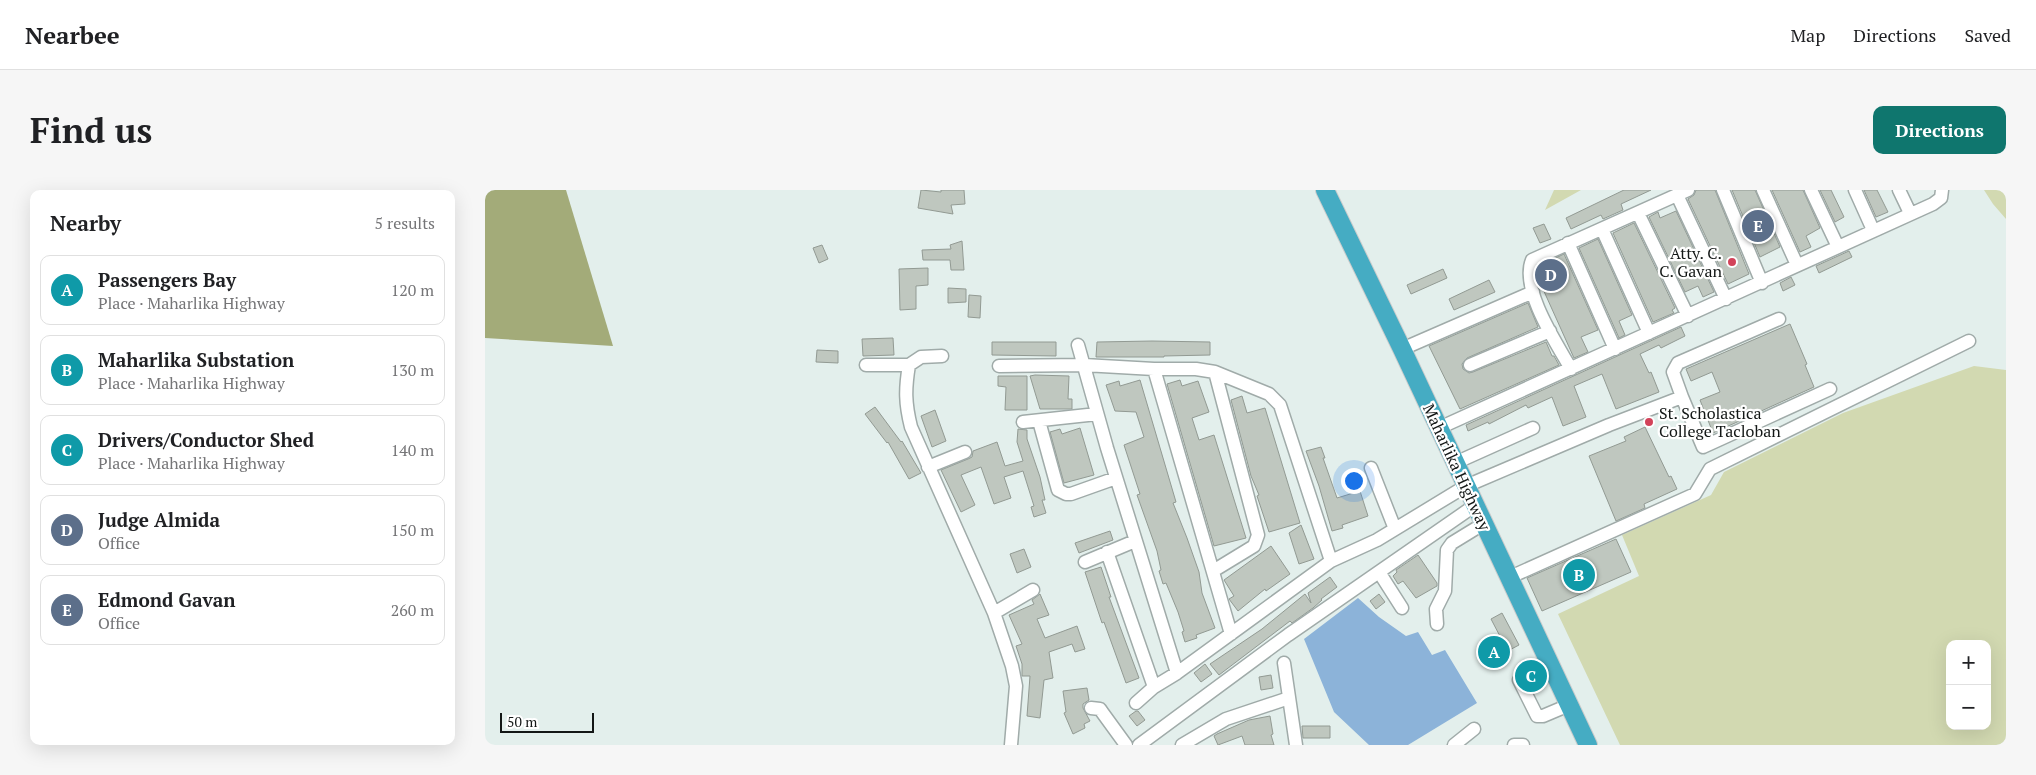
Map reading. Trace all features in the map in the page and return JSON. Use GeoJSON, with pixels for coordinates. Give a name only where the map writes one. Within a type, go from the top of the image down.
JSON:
{"type":"FeatureCollection","features":[{"type":"Feature","properties":{"kind":"highway","name":"Maharlika Highway"},"geometry":{"type":"LineString","coordinates":[[1325,190],[1402,349],[1569,705],[1583,743]]}},
{"type":"Feature","properties":{"kind":"street"},"geometry":{"type":"LineString","coordinates":[[1723,190],[1762,283]]}},
{"type":"Feature","properties":{"kind":"street"},"geometry":{"type":"LineString","coordinates":[[1763,190],[1797,265]]}},
{"type":"Feature","properties":{"kind":"street"},"geometry":{"type":"LineString","coordinates":[[1811,190],[1837,247]]}},
{"type":"Feature","properties":{"kind":"street"},"geometry":{"type":"LineString","coordinates":[[1855,190],[1873,230]]}},
{"type":"Feature","properties":{"kind":"street"},"geometry":{"type":"LineString","coordinates":[[1899,190],[1909,213]]}},
{"type":"Feature","properties":{"kind":"street"},"geometry":{"type":"LineString","coordinates":[[1439,428],[1762,283],[1909,213],[1933,204],[1941,198],[1942,190]]}},
{"type":"Feature","properties":{"kind":"street"},"geometry":{"type":"LineString","coordinates":[[1571,369],[1549,331],[1533,292],[1529,275],[1532,260],[1568,243],[1682,193],[1726,299]]}},
{"type":"Feature","properties":{"kind":"street"},"geometry":{"type":"LineString","coordinates":[[1638,213],[1688,316]]}},
{"type":"Feature","properties":{"kind":"street"},"geometry":{"type":"LineString","coordinates":[[1602,229],[1649,333]]}},
{"type":"Feature","properties":{"kind":"street"},"geometry":{"type":"LineString","coordinates":[[1568,243],[1615,349]]}},
{"type":"Feature","properties":{"kind":"street"},"geometry":{"type":"LineString","coordinates":[[1402,349],[1533,292]]}},
{"type":"Feature","properties":{"kind":"street"},"geometry":{"type":"LineString","coordinates":[[1779,319],[1678,363],[1673,372],[1703,447],[1830,389]]}},
{"type":"Feature","properties":{"kind":"street"},"geometry":{"type":"LineString","coordinates":[[1470,365],[1549,331]]}},
{"type":"Feature","properties":{"kind":"street"},"geometry":{"type":"LineString","coordinates":[[1508,578],[1695,494],[1710,469],[1969,341]]}},
{"type":"Feature","properties":{"kind":"street"},"geometry":{"type":"LineString","coordinates":[[1079,345],[1116,478],[1177,673]]}},
{"type":"Feature","properties":{"kind":"street"},"geometry":{"type":"LineString","coordinates":[[866,365],[909,365],[921,357],[942,356]]}},
{"type":"Feature","properties":{"kind":"street"},"geometry":{"type":"LineString","coordinates":[[909,365],[905,393],[911,427],[994,613],[1012,666],[1016,686],[1011,745]]}},
{"type":"Feature","properties":{"kind":"street"},"geometry":{"type":"LineString","coordinates":[[999,366],[1084,365],[1196,369],[1215,372],[1269,394],[1280,405],[1331,562]]}},
{"type":"Feature","properties":{"kind":"street"},"geometry":{"type":"LineString","coordinates":[[1154,369],[1231,634]]}},
{"type":"Feature","properties":{"kind":"street"},"geometry":{"type":"LineString","coordinates":[[1213,571],[1254,546],[1258,535],[1215,372]]}},
{"type":"Feature","properties":{"kind":"street"},"geometry":{"type":"LineString","coordinates":[[1137,703],[1154,687],[1177,673],[1331,562],[1377,540],[1466,486],[1609,425],[1682,397]]}},
{"type":"Feature","properties":{"kind":"street"},"geometry":{"type":"LineString","coordinates":[[1023,422],[1097,414]]}},
{"type":"Feature","properties":{"kind":"street"},"geometry":{"type":"LineString","coordinates":[[1039,421],[1058,490],[1071,494],[1116,478]]}},
{"type":"Feature","properties":{"kind":"street"},"geometry":{"type":"LineString","coordinates":[[1455,463],[1533,428]]}},
{"type":"Feature","properties":{"kind":"street"},"geometry":{"type":"LineString","coordinates":[[929,467],[965,452]]}},
{"type":"Feature","properties":{"kind":"street"},"geometry":{"type":"LineString","coordinates":[[1371,468],[1395,529]]}},
{"type":"Feature","properties":{"kind":"street"},"geometry":{"type":"LineString","coordinates":[[1139,745],[1280,641],[1474,506]]}},
{"type":"Feature","properties":{"kind":"street"},"geometry":{"type":"LineString","coordinates":[[1437,624],[1436,609],[1445,591],[1447,550],[1452,543],[1483,524]]}},
{"type":"Feature","properties":{"kind":"street"},"geometry":{"type":"LineString","coordinates":[[1085,562],[1135,541]]}},
{"type":"Feature","properties":{"kind":"street"},"geometry":{"type":"LineString","coordinates":[[1107,552],[1154,687]]}},
{"type":"Feature","properties":{"kind":"street"},"geometry":{"type":"LineString","coordinates":[[1379,572],[1402,608]]}},
{"type":"Feature","properties":{"kind":"street"},"geometry":{"type":"LineString","coordinates":[[994,613],[1033,590]]}},
{"type":"Feature","properties":{"kind":"street"},"geometry":{"type":"LineString","coordinates":[[1284,662],[1296,745]]}},
{"type":"Feature","properties":{"kind":"street"},"geometry":{"type":"LineString","coordinates":[[1519,680],[1537,716],[1543,716],[1569,705]]}},
{"type":"Feature","properties":{"kind":"street"},"geometry":{"type":"LineString","coordinates":[[1181,745],[1195,741],[1226,719],[1289,698]]}},
{"type":"Feature","properties":{"kind":"street"},"geometry":{"type":"LineString","coordinates":[[1091,708],[1102,712],[1126,745]]}},
{"type":"Feature","properties":{"kind":"street"},"geometry":{"type":"LineString","coordinates":[[1454,745],[1474,729]]}},
{"type":"Feature","properties":{"kind":"street"},"geometry":{"type":"LineString","coordinates":[[1514,745],[1523,745]]}},
{"type":"Feature","properties":{"kind":"green space"},"geometry":{"type":"Polygon","coordinates":[[[485,190],[566,190],[613,346],[485,338],[485,190]]]}},
{"type":"Feature","properties":{"kind":"green space"},"geometry":{"type":"Polygon","coordinates":[[[1554,190],[1581,190],[1545,210],[1554,190]]]}},
{"type":"Feature","properties":{"kind":"green space"},"geometry":{"type":"Polygon","coordinates":[[[1984,190],[2006,190],[2006,219],[1993,204],[1984,190]]]}},
{"type":"Feature","properties":{"kind":"green space"},"geometry":{"type":"Polygon","coordinates":[[[1974,366],[2006,370],[2006,745],[1620,745],[1558,614],[1639,576],[1622,535],[1711,495],[1724,472],[1843,413],[1974,366]]]}},
{"type":"Feature","properties":{"kind":"water"},"geometry":{"type":"Polygon","coordinates":[[[1358,598],[1379,617],[1406,636],[1418,632],[1432,655],[1445,650],[1477,703],[1408,745],[1369,745],[1334,712],[1304,639],[1358,598]]]}},
{"type":"Feature","properties":{"kind":"building"},"geometry":{"type":"Polygon","coordinates":[[[921,190],[941,192],[941,190],[964,190],[965,204],[951,205],[953,214],[918,208],[921,190]]]}},
{"type":"Feature","properties":{"kind":"building"},"geometry":{"type":"Polygon","coordinates":[[[1624,190],[1651,190],[1621,204],[1623,210],[1603,219],[1601,215],[1571,229],[1566,218],[1624,190]]]}},
{"type":"Feature","properties":{"kind":"building"},"geometry":{"type":"Polygon","coordinates":[[[1696,190],[1715,190],[1749,274],[1728,284],[1688,199],[1694,195],[1696,190]]]}},
{"type":"Feature","properties":{"kind":"building"},"geometry":{"type":"Polygon","coordinates":[[[1732,190],[1755,190],[1780,247],[1760,257],[1732,190]]]}},
{"type":"Feature","properties":{"kind":"building"},"geometry":{"type":"Polygon","coordinates":[[[1772,190],[1803,190],[1820,228],[1806,236],[1811,247],[1800,252],[1772,190]]]}},
{"type":"Feature","properties":{"kind":"building"},"geometry":{"type":"Polygon","coordinates":[[[1820,190],[1831,190],[1844,217],[1835,222],[1820,190]]]}},
{"type":"Feature","properties":{"kind":"building"},"geometry":{"type":"Polygon","coordinates":[[[1864,190],[1877,190],[1888,212],[1876,217],[1864,190]]]}},
{"type":"Feature","properties":{"kind":"building"},"geometry":{"type":"Polygon","coordinates":[[[1676,211],[1714,292],[1703,297],[1698,286],[1685,292],[1649,217],[1658,212],[1660,218],[1676,211]]]}},
{"type":"Feature","properties":{"kind":"building"},"geometry":{"type":"Polygon","coordinates":[[[1634,223],[1675,308],[1672,310],[1674,313],[1653,322],[1613,233],[1634,223]]]}},
{"type":"Feature","properties":{"kind":"building"},"geometry":{"type":"Polygon","coordinates":[[[1544,224],[1551,239],[1540,243],[1533,228],[1544,224]]]}},
{"type":"Feature","properties":{"kind":"building"},"geometry":{"type":"Polygon","coordinates":[[[1598,239],[1632,315],[1619,321],[1625,335],[1619,338],[1579,248],[1598,239]]]}},
{"type":"Feature","properties":{"kind":"building"},"geometry":{"type":"Polygon","coordinates":[[[962,241],[964,270],[951,270],[950,260],[923,260],[922,250],[951,249],[950,245],[962,241]]]}},
{"type":"Feature","properties":{"kind":"building"},"geometry":{"type":"Polygon","coordinates":[[[822,245],[828,259],[819,263],[813,248],[822,245]]]}},
{"type":"Feature","properties":{"kind":"building"},"geometry":{"type":"Polygon","coordinates":[[[1849,251],[1852,257],[1819,273],[1816,266],[1849,251]]]}},
{"type":"Feature","properties":{"kind":"building"},"geometry":{"type":"Polygon","coordinates":[[[1564,254],[1598,330],[1581,337],[1588,352],[1574,358],[1538,278],[1539,266],[1564,254]]]}},
{"type":"Feature","properties":{"kind":"building"},"geometry":{"type":"Polygon","coordinates":[[[928,268],[928,285],[916,286],[916,309],[900,310],[899,269],[928,268]]]}},
{"type":"Feature","properties":{"kind":"building"},"geometry":{"type":"Polygon","coordinates":[[[1443,269],[1447,278],[1411,294],[1407,285],[1443,269]]]}},
{"type":"Feature","properties":{"kind":"building"},"geometry":{"type":"Polygon","coordinates":[[[1791,277],[1795,285],[1783,291],[1780,283],[1791,277]]]}},
{"type":"Feature","properties":{"kind":"building"},"geometry":{"type":"Polygon","coordinates":[[[1489,280],[1495,292],[1454,310],[1449,299],[1489,280]]]}},
{"type":"Feature","properties":{"kind":"building"},"geometry":{"type":"Polygon","coordinates":[[[948,288],[966,289],[966,302],[948,303],[948,288]]]}},
{"type":"Feature","properties":{"kind":"building"},"geometry":{"type":"Polygon","coordinates":[[[969,295],[981,296],[980,318],[968,317],[969,295]]]}},
{"type":"Feature","properties":{"kind":"building"},"geometry":{"type":"Polygon","coordinates":[[[1528,303],[1538,327],[1467,358],[1462,364],[1463,369],[1469,373],[1473,372],[1546,342],[1552,356],[1554,356],[1559,365],[1460,409],[1429,346],[1528,303]]]}},
{"type":"Feature","properties":{"kind":"building"},"geometry":{"type":"Polygon","coordinates":[[[1790,324],[1807,364],[1805,365],[1814,387],[1713,433],[1700,400],[1720,392],[1712,372],[1691,381],[1686,369],[1790,324]]]}},
{"type":"Feature","properties":{"kind":"building"},"geometry":{"type":"Polygon","coordinates":[[[1681,327],[1685,336],[1661,348],[1659,345],[1640,354],[1649,373],[1651,372],[1659,392],[1616,409],[1602,374],[1574,386],[1586,417],[1563,426],[1552,397],[1528,408],[1526,405],[1489,424],[1488,422],[1468,431],[1466,425],[1681,327]]]}},
{"type":"Feature","properties":{"kind":"building"},"geometry":{"type":"Polygon","coordinates":[[[893,338],[894,355],[863,356],[862,339],[893,338]]]}},
{"type":"Feature","properties":{"kind":"building"},"geometry":{"type":"Polygon","coordinates":[[[992,342],[1056,342],[1056,356],[992,355],[992,342]]]}},
{"type":"Feature","properties":{"kind":"building"},"geometry":{"type":"Polygon","coordinates":[[[1097,342],[1210,342],[1210,355],[1096,357],[1097,342]]]}},
{"type":"Feature","properties":{"kind":"building"},"geometry":{"type":"Polygon","coordinates":[[[817,350],[838,351],[838,363],[816,362],[817,350]]]}},
{"type":"Feature","properties":{"kind":"building"},"geometry":{"type":"Polygon","coordinates":[[[998,376],[1027,376],[1027,410],[1005,410],[1006,387],[998,386],[998,376]]]}},
{"type":"Feature","properties":{"kind":"building"},"geometry":{"type":"Polygon","coordinates":[[[1030,376],[1069,376],[1068,399],[1072,399],[1072,409],[1040,409],[1030,376]]]}},
{"type":"Feature","properties":{"kind":"building"},"geometry":{"type":"Polygon","coordinates":[[[1140,380],[1176,502],[1173,503],[1199,572],[1202,593],[1215,628],[1196,635],[1197,638],[1185,642],[1182,632],[1184,631],[1178,612],[1166,583],[1163,584],[1159,571],[1161,570],[1157,551],[1137,495],[1140,494],[1124,445],[1144,437],[1136,412],[1115,411],[1106,385],[1119,381],[1120,386],[1140,380]]]}},
{"type":"Feature","properties":{"kind":"building"},"geometry":{"type":"Polygon","coordinates":[[[1180,380],[1182,386],[1198,381],[1209,412],[1192,418],[1199,440],[1214,435],[1246,538],[1214,546],[1167,384],[1180,380]]]}},
{"type":"Feature","properties":{"kind":"building"},"geometry":{"type":"Polygon","coordinates":[[[1242,396],[1247,413],[1265,408],[1300,523],[1269,532],[1257,496],[1259,495],[1251,476],[1231,400],[1242,396]]]}},
{"type":"Feature","properties":{"kind":"building"},"geometry":{"type":"Polygon","coordinates":[[[875,407],[902,441],[921,473],[909,479],[888,442],[865,414],[875,407]]]}},
{"type":"Feature","properties":{"kind":"building"},"geometry":{"type":"Polygon","coordinates":[[[935,410],[946,441],[932,447],[921,416],[935,410]]]}},
{"type":"Feature","properties":{"kind":"building"},"geometry":{"type":"Polygon","coordinates":[[[1645,427],[1669,477],[1671,476],[1677,489],[1644,504],[1645,508],[1616,521],[1589,456],[1626,441],[1624,437],[1645,427]]]}},
{"type":"Feature","properties":{"kind":"building"},"geometry":{"type":"Polygon","coordinates":[[[1080,428],[1094,475],[1064,483],[1050,432],[1060,429],[1062,434],[1080,428]]]}},
{"type":"Feature","properties":{"kind":"building"},"geometry":{"type":"Polygon","coordinates":[[[1018,429],[1027,430],[1027,439],[1040,477],[1045,500],[1042,500],[1046,513],[1034,517],[1031,507],[1034,506],[1023,471],[1004,477],[1011,498],[994,504],[981,467],[961,475],[975,505],[961,512],[941,470],[972,457],[973,451],[997,442],[1005,466],[1023,461],[1017,442],[1018,429]]]}},
{"type":"Feature","properties":{"kind":"building"},"geometry":{"type":"Polygon","coordinates":[[[1321,447],[1337,498],[1360,491],[1368,516],[1342,525],[1343,528],[1332,531],[1319,486],[1306,451],[1321,447]]]}},
{"type":"Feature","properties":{"kind":"building"},"geometry":{"type":"Polygon","coordinates":[[[1301,525],[1314,559],[1299,564],[1289,533],[1301,525]]]}},
{"type":"Feature","properties":{"kind":"building"},"geometry":{"type":"Polygon","coordinates":[[[1110,531],[1113,540],[1079,553],[1075,543],[1110,531]]]}},
{"type":"Feature","properties":{"kind":"building"},"geometry":{"type":"Polygon","coordinates":[[[1616,539],[1631,572],[1542,611],[1527,578],[1616,539]]]}},
{"type":"Feature","properties":{"kind":"building"},"geometry":{"type":"Polygon","coordinates":[[[1271,546],[1290,574],[1266,591],[1265,589],[1238,611],[1229,599],[1234,596],[1224,580],[1271,546]]]}},
{"type":"Feature","properties":{"kind":"building"},"geometry":{"type":"Polygon","coordinates":[[[1024,549],[1031,567],[1017,573],[1010,554],[1024,549]]]}},
{"type":"Feature","properties":{"kind":"building"},"geometry":{"type":"Polygon","coordinates":[[[1418,555],[1437,583],[1437,586],[1416,598],[1403,581],[1398,584],[1393,576],[1397,572],[1396,570],[1418,555]]]}},
{"type":"Feature","properties":{"kind":"building"},"geometry":{"type":"Polygon","coordinates":[[[1101,567],[1111,597],[1109,597],[1139,678],[1126,683],[1104,622],[1102,623],[1085,572],[1101,567]]]}},
{"type":"Feature","properties":{"kind":"building"},"geometry":{"type":"Polygon","coordinates":[[[1330,577],[1337,587],[1321,599],[1313,608],[1292,623],[1290,621],[1219,675],[1210,664],[1262,629],[1305,594],[1311,603],[1308,593],[1330,577]]]}},
{"type":"Feature","properties":{"kind":"building"},"geometry":{"type":"Polygon","coordinates":[[[1040,594],[1049,615],[1037,619],[1045,638],[1077,626],[1085,649],[1075,652],[1072,644],[1049,652],[1053,678],[1044,680],[1040,718],[1027,716],[1030,676],[1022,676],[1022,664],[1016,646],[1022,644],[1009,615],[1034,604],[1032,600],[1040,594]]]}},
{"type":"Feature","properties":{"kind":"building"},"geometry":{"type":"Polygon","coordinates":[[[1379,594],[1385,602],[1376,609],[1370,601],[1379,594]]]}},
{"type":"Feature","properties":{"kind":"building"},"geometry":{"type":"Polygon","coordinates":[[[1502,613],[1519,645],[1483,664],[1478,653],[1503,642],[1491,619],[1502,613]]]}},
{"type":"Feature","properties":{"kind":"building"},"geometry":{"type":"Polygon","coordinates":[[[1205,664],[1212,674],[1201,682],[1194,673],[1205,664]]]}},
{"type":"Feature","properties":{"kind":"building"},"geometry":{"type":"Polygon","coordinates":[[[1271,675],[1273,688],[1261,690],[1259,677],[1271,675]]]}},
{"type":"Feature","properties":{"kind":"building"},"geometry":{"type":"Polygon","coordinates":[[[1087,688],[1089,700],[1083,704],[1083,708],[1090,721],[1084,724],[1085,728],[1073,734],[1064,713],[1066,712],[1063,691],[1087,688]]]}},
{"type":"Feature","properties":{"kind":"building"},"geometry":{"type":"Polygon","coordinates":[[[1136,711],[1145,720],[1137,726],[1129,716],[1136,711]]]}},
{"type":"Feature","properties":{"kind":"building"},"geometry":{"type":"Polygon","coordinates":[[[1270,716],[1273,734],[1271,735],[1274,745],[1245,745],[1242,736],[1218,745],[1214,736],[1217,734],[1249,720],[1270,716]]]}},
{"type":"Feature","properties":{"kind":"building"},"geometry":{"type":"Polygon","coordinates":[[[1302,726],[1330,726],[1330,738],[1303,738],[1302,726]]]}},
{"type":"Feature","properties":{"kind":"place","name":"Edmond Gavan"},"geometry":{"type":"Point","coordinates":[1758,226]}},
{"type":"Feature","properties":{"kind":"place","name":"Atty. C. C. Gavan"},"geometry":{"type":"Point","coordinates":[1732,262]}},
{"type":"Feature","properties":{"kind":"place","name":"Judge Almida"},"geometry":{"type":"Point","coordinates":[1551,275]}},
{"type":"Feature","properties":{"kind":"place","name":"St. Scholastica College Tacloban"},"geometry":{"type":"Point","coordinates":[1649,422]}},
{"type":"Feature","properties":{"kind":"place","name":"Maharlika Substation"},"geometry":{"type":"Point","coordinates":[1579,575]}},
{"type":"Feature","properties":{"kind":"place","name":"Passengers Bay"},"geometry":{"type":"Point","coordinates":[1494,652]}},
{"type":"Feature","properties":{"kind":"place","name":"Drivers/Conductor Shed"},"geometry":{"type":"Point","coordinates":[1531,676]}}]}
